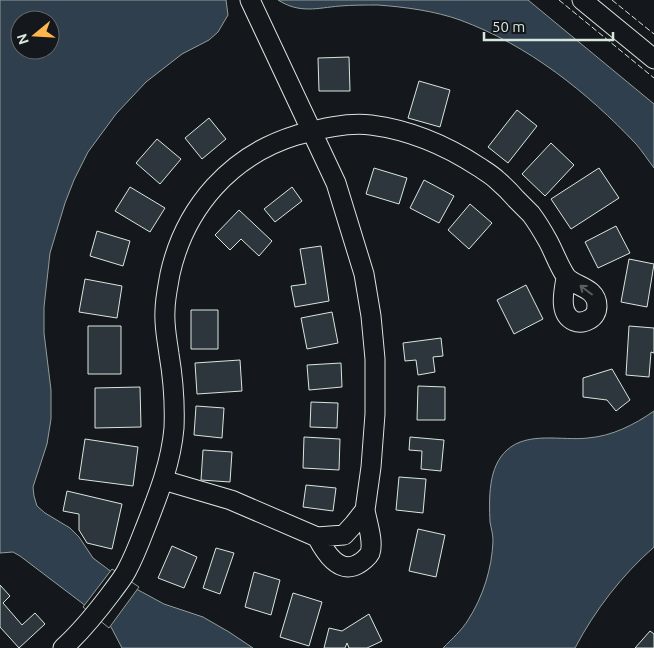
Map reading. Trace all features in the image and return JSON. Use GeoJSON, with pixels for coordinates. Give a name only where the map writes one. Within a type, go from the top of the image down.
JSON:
{"type":"FeatureCollection","features":[{"type":"Feature","properties":{"kind":"street"},"geometry":{"type":"LineString","coordinates":[[250,0],[336,183],[364,274],[371,316],[375,359],[375,414],[371,467],[365,510],[371,542],[370,554],[353,567],[343,566],[327,554],[317,538]]}},
{"type":"Feature","properties":{"kind":"street"},"geometry":{"type":"LineString","coordinates":[[582,0],[654,59]]}},
{"type":"Feature","properties":{"kind":"street"},"geometry":{"type":"LineString","coordinates":[[63,648],[91,620],[126,572],[149,519],[163,480],[174,429],[174,404],[165,332],[165,309],[174,258],[185,229],[202,202],[222,178],[244,161],[273,143],[313,131],[342,126],[369,125],[402,131],[435,142],[468,159],[496,178],[529,212],[547,238],[566,278]]}},
{"type":"Feature","properties":{"kind":"street"},"geometry":{"type":"LineString","coordinates":[[163,480],[231,500],[317,538],[344,534],[365,510]]}},
{"type":"Feature","properties":{"kind":"water"},"geometry":{"type":"Polygon","coordinates":[[[0,0],[226,0],[228,15],[218,32],[209,40],[182,54],[146,82],[116,114],[88,152],[74,180],[50,253],[44,307],[44,333],[51,390],[51,419],[47,444],[33,487],[37,506],[70,528],[79,537],[93,558],[129,585],[164,604],[203,617],[253,648],[122,648],[111,627],[13,552],[0,553],[0,0]]]}},
{"type":"Feature","properties":{"kind":"water"},"geometry":{"type":"Polygon","coordinates":[[[278,0],[528,0],[654,104],[654,168],[636,144],[577,89],[533,57],[485,30],[450,17],[409,8],[369,5],[301,9],[278,0]]]}},
{"type":"Feature","properties":{"kind":"water"},"geometry":{"type":"Polygon","coordinates":[[[654,411],[654,547],[631,569],[610,594],[591,620],[575,648],[443,648],[468,620],[486,582],[491,562],[493,541],[490,522],[491,483],[496,465],[507,450],[515,444],[535,439],[578,439],[606,435],[639,421],[654,411]]]}},
{"type":"Feature","properties":{"kind":"pier"},"geometry":{"type":"Polygon","coordinates":[[[112,569],[139,587],[109,628],[83,607],[112,569]]]}},
{"type":"Feature","properties":{"kind":"building"},"geometry":{"type":"Polygon","coordinates":[[[349,57],[350,91],[319,91],[318,58],[349,57]]]}},
{"type":"Feature","properties":{"kind":"building"},"geometry":{"type":"Polygon","coordinates":[[[419,81],[450,90],[440,127],[408,118],[419,81]]]}},
{"type":"Feature","properties":{"kind":"building"},"geometry":{"type":"Polygon","coordinates":[[[517,110],[537,126],[508,163],[488,147],[517,110]]]}},
{"type":"Feature","properties":{"kind":"building"},"geometry":{"type":"Polygon","coordinates":[[[209,118],[226,139],[202,159],[185,138],[209,118]]]}},
{"type":"Feature","properties":{"kind":"building"},"geometry":{"type":"Polygon","coordinates":[[[157,139],[181,159],[160,184],[136,163],[157,139]]]}},
{"type":"Feature","properties":{"kind":"building"},"geometry":{"type":"Polygon","coordinates":[[[551,143],[574,165],[545,196],[522,174],[551,143]]]}},
{"type":"Feature","properties":{"kind":"building"},"geometry":{"type":"Polygon","coordinates":[[[374,168],[407,178],[399,204],[366,194],[374,168]]]}},
{"type":"Feature","properties":{"kind":"building"},"geometry":{"type":"Polygon","coordinates":[[[599,168],[619,198],[571,229],[551,199],[599,168]]]}},
{"type":"Feature","properties":{"kind":"building"},"geometry":{"type":"Polygon","coordinates":[[[424,180],[454,196],[439,223],[410,208],[424,180]]]}},
{"type":"Feature","properties":{"kind":"building"},"geometry":{"type":"Polygon","coordinates":[[[130,187],[165,208],[150,232],[115,211],[130,187]]]}},
{"type":"Feature","properties":{"kind":"building"},"geometry":{"type":"Polygon","coordinates":[[[292,187],[302,201],[275,222],[264,209],[292,187]]]}},
{"type":"Feature","properties":{"kind":"building"},"geometry":{"type":"Polygon","coordinates":[[[470,204],[492,223],[469,249],[448,230],[470,204]]]}},
{"type":"Feature","properties":{"kind":"building"},"geometry":{"type":"Polygon","coordinates":[[[239,210],[272,241],[259,256],[241,239],[230,250],[215,235],[239,210]]]}},
{"type":"Feature","properties":{"kind":"building"},"geometry":{"type":"Polygon","coordinates":[[[616,226],[630,253],[598,268],[585,242],[616,226]]]}},
{"type":"Feature","properties":{"kind":"building"},"geometry":{"type":"Polygon","coordinates":[[[97,231],[130,241],[123,266],[90,256],[97,231]]]}},
{"type":"Feature","properties":{"kind":"building"},"geometry":{"type":"Polygon","coordinates":[[[321,246],[329,301],[295,307],[291,286],[306,284],[300,249],[321,246]]]}},
{"type":"Feature","properties":{"kind":"building"},"geometry":{"type":"Polygon","coordinates":[[[629,259],[654,264],[647,307],[621,302],[629,259]]]}},
{"type":"Feature","properties":{"kind":"building"},"geometry":{"type":"Polygon","coordinates":[[[85,279],[122,286],[117,318],[79,312],[85,279]]]}},
{"type":"Feature","properties":{"kind":"building"},"geometry":{"type":"Polygon","coordinates":[[[526,285],[543,319],[514,334],[497,300],[526,285]]]}},
{"type":"Feature","properties":{"kind":"building"},"geometry":{"type":"Polygon","coordinates":[[[191,310],[218,310],[218,349],[191,349],[191,310]]]}},
{"type":"Feature","properties":{"kind":"building"},"geometry":{"type":"Polygon","coordinates":[[[332,312],[338,343],[307,349],[301,318],[332,312]]]}},
{"type":"Feature","properties":{"kind":"building"},"geometry":{"type":"Polygon","coordinates":[[[88,326],[121,326],[121,374],[88,374],[88,326]]]}},
{"type":"Feature","properties":{"kind":"building"},"geometry":{"type":"Polygon","coordinates":[[[629,326],[654,328],[654,353],[651,352],[649,377],[626,375],[629,326]]]}},
{"type":"Feature","properties":{"kind":"building"},"geometry":{"type":"Polygon","coordinates":[[[441,338],[443,356],[433,357],[435,372],[418,375],[416,360],[405,361],[403,343],[441,338]]]}},
{"type":"Feature","properties":{"kind":"building"},"geometry":{"type":"Polygon","coordinates":[[[240,360],[242,391],[197,394],[195,363],[240,360]]]}},
{"type":"Feature","properties":{"kind":"building"},"geometry":{"type":"Polygon","coordinates":[[[341,363],[342,387],[309,390],[307,365],[341,363]]]}},
{"type":"Feature","properties":{"kind":"building"},"geometry":{"type":"Polygon","coordinates":[[[612,369],[630,400],[616,411],[607,400],[583,397],[583,378],[612,369]]]}},
{"type":"Feature","properties":{"kind":"building"},"geometry":{"type":"Polygon","coordinates":[[[418,386],[445,387],[445,420],[417,420],[418,386]]]}},
{"type":"Feature","properties":{"kind":"building"},"geometry":{"type":"Polygon","coordinates":[[[140,387],[141,427],[95,428],[95,388],[140,387]]]}},
{"type":"Feature","properties":{"kind":"building"},"geometry":{"type":"Polygon","coordinates":[[[311,402],[338,403],[337,428],[310,427],[311,402]]]}},
{"type":"Feature","properties":{"kind":"building"},"geometry":{"type":"Polygon","coordinates":[[[196,406],[224,408],[222,438],[194,435],[196,406]]]}},
{"type":"Feature","properties":{"kind":"building"},"geometry":{"type":"Polygon","coordinates":[[[304,437],[340,439],[339,470],[303,468],[304,437]]]}},
{"type":"Feature","properties":{"kind":"building"},"geometry":{"type":"Polygon","coordinates":[[[410,437],[444,440],[441,471],[421,469],[422,451],[409,450],[410,437]]]}},
{"type":"Feature","properties":{"kind":"building"},"geometry":{"type":"Polygon","coordinates":[[[85,439],[138,447],[133,486],[79,479],[85,439]]]}},
{"type":"Feature","properties":{"kind":"building"},"geometry":{"type":"Polygon","coordinates":[[[203,450],[232,452],[230,482],[201,480],[203,450]]]}},
{"type":"Feature","properties":{"kind":"building"},"geometry":{"type":"Polygon","coordinates":[[[399,477],[426,479],[423,513],[396,510],[399,477]]]}},
{"type":"Feature","properties":{"kind":"building"},"geometry":{"type":"Polygon","coordinates":[[[306,485],[336,488],[333,511],[303,507],[306,485]]]}},
{"type":"Feature","properties":{"kind":"building"},"geometry":{"type":"Polygon","coordinates":[[[67,491],[122,504],[112,549],[87,543],[79,530],[79,514],[63,511],[67,491]]]}},
{"type":"Feature","properties":{"kind":"building"},"geometry":{"type":"Polygon","coordinates":[[[418,529],[445,535],[436,577],[409,571],[418,529]]]}},
{"type":"Feature","properties":{"kind":"building"},"geometry":{"type":"Polygon","coordinates":[[[172,546],[197,557],[184,588],[158,578],[172,546]]]}},
{"type":"Feature","properties":{"kind":"building"},"geometry":{"type":"Polygon","coordinates":[[[216,548],[234,553],[220,594],[203,588],[216,548]]]}},
{"type":"Feature","properties":{"kind":"building"},"geometry":{"type":"Polygon","coordinates":[[[254,572],[280,580],[271,615],[245,607],[254,572]]]}},
{"type":"Feature","properties":{"kind":"building"},"geometry":{"type":"Polygon","coordinates":[[[0,585],[10,596],[3,603],[22,625],[35,613],[45,624],[19,648],[0,627],[0,585]]]}},
{"type":"Feature","properties":{"kind":"building"},"geometry":{"type":"Polygon","coordinates":[[[293,593],[322,602],[309,646],[280,637],[293,593]]]}},
{"type":"Feature","properties":{"kind":"building"},"geometry":{"type":"Polygon","coordinates":[[[369,614],[382,641],[367,648],[349,648],[347,643],[345,648],[324,648],[329,628],[342,631],[369,614]]]}},
{"type":"Feature","properties":{"kind":"building"},"geometry":{"type":"Polygon","coordinates":[[[650,631],[654,634],[654,648],[635,648],[650,631]]]}},
{"type":"Feature","properties":{"kind":"fence"},"geometry":{"type":"LineString","coordinates":[[559,0],[654,78]]}},
{"type":"Feature","properties":{"kind":"fence"},"geometry":{"type":"LineString","coordinates":[[612,0],[654,34]]}}]}
